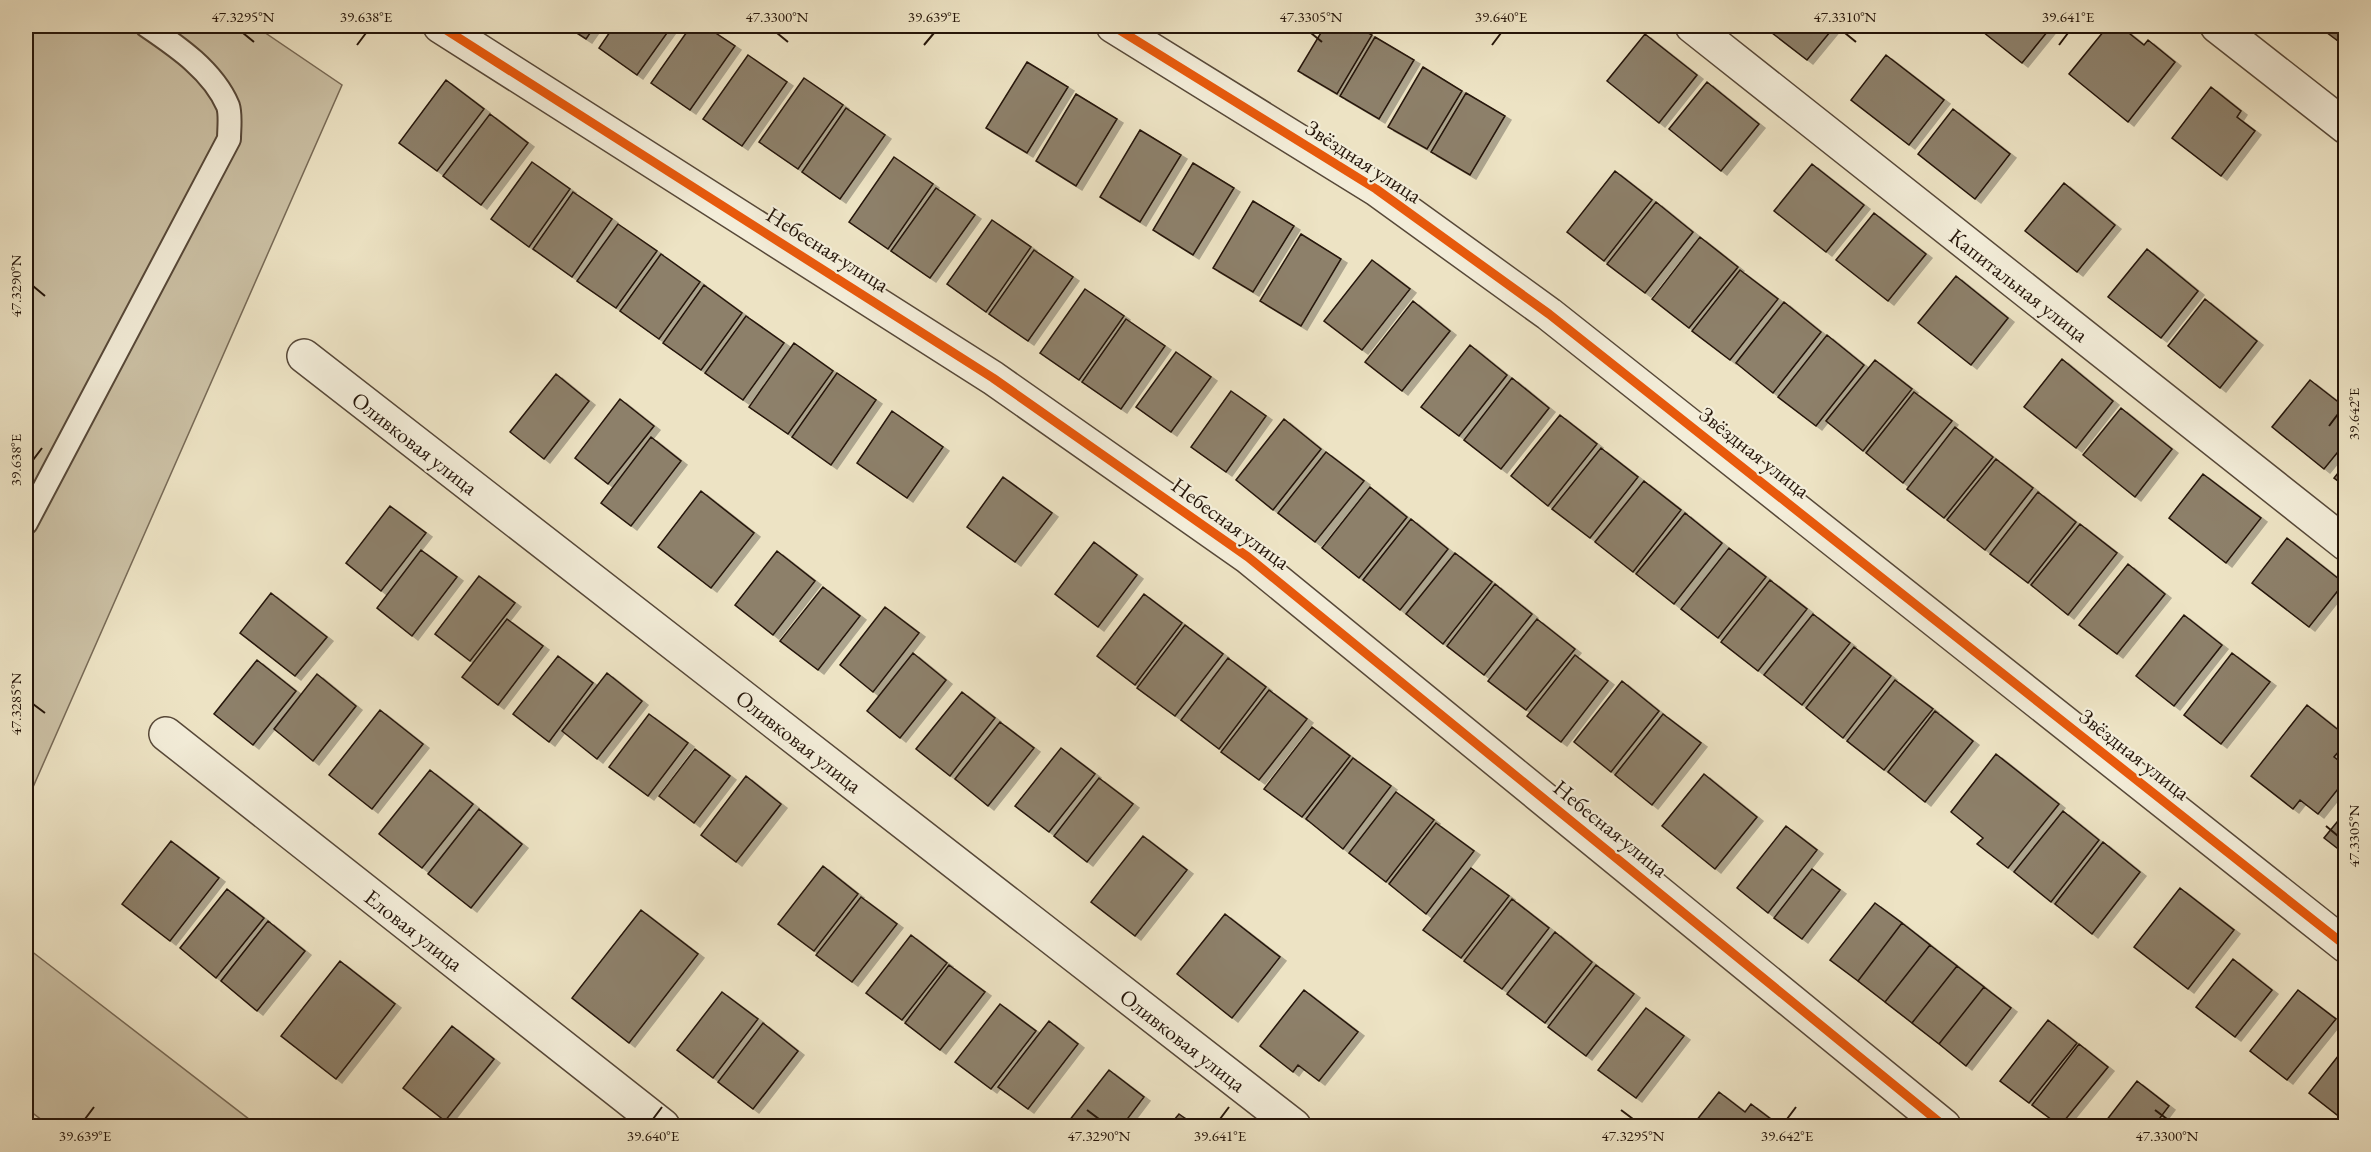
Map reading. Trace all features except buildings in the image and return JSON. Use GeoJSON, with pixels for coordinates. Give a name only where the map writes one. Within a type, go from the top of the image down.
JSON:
{"type":"FeatureCollection","features":[{"type":"Feature","properties":{"kind":"street","name":"Небесная улица"},"geometry":{"type":"LineString","coordinates":[[440,26],[993,378],[1248,557],[1944,1126]]}},
{"type":"Feature","properties":{"kind":"street","name":"Звёздная улица"},"geometry":{"type":"LineString","coordinates":[[1113,26],[1376,189],[1549,314],[2346,946]]}},
{"type":"Feature","properties":{"kind":"street","name":"Капитальная улица"},"geometry":{"type":"LineString","coordinates":[[1692,26],[2346,544]]}},
{"type":"Feature","properties":{"kind":"street"},"geometry":{"type":"LineString","coordinates":[[2217,26],[2346,127]]}},
{"type":"Feature","properties":{"kind":"street","name":"Оливковая улица"},"geometry":{"type":"LineString","coordinates":[[304,356],[1294,1126]]}},
{"type":"Feature","properties":{"kind":"street","name":"Еловая улица"},"geometry":{"type":"LineString","coordinates":[[166,734],[663,1126]]}},
{"type":"Feature","properties":{"kind":"lane"},"geometry":{"type":"LineString","coordinates":[[26,523],[34,486],[230,139],[229,108],[208,75],[172,43],[147,26]]}},
{"type":"Feature","properties":{"kind":"shaded area"},"geometry":{"type":"Polygon","coordinates":[[[26,26],[255,26],[342,85],[26,803],[26,26]]]}},
{"type":"Feature","properties":{"kind":"shaded area"},"geometry":{"type":"Polygon","coordinates":[[[26,947],[258,1126],[50,1126],[26,1108],[26,947]]]}},
{"type":"Feature","properties":{"kind":"cycle path"},"geometry":{"type":"LineString","coordinates":[[440,26],[993,378],[1248,557],[1944,1126]]}},
{"type":"Feature","properties":{"kind":"cycle path"},"geometry":{"type":"LineString","coordinates":[[1113,26],[1376,189],[1549,314],[2346,946]]}}]}
